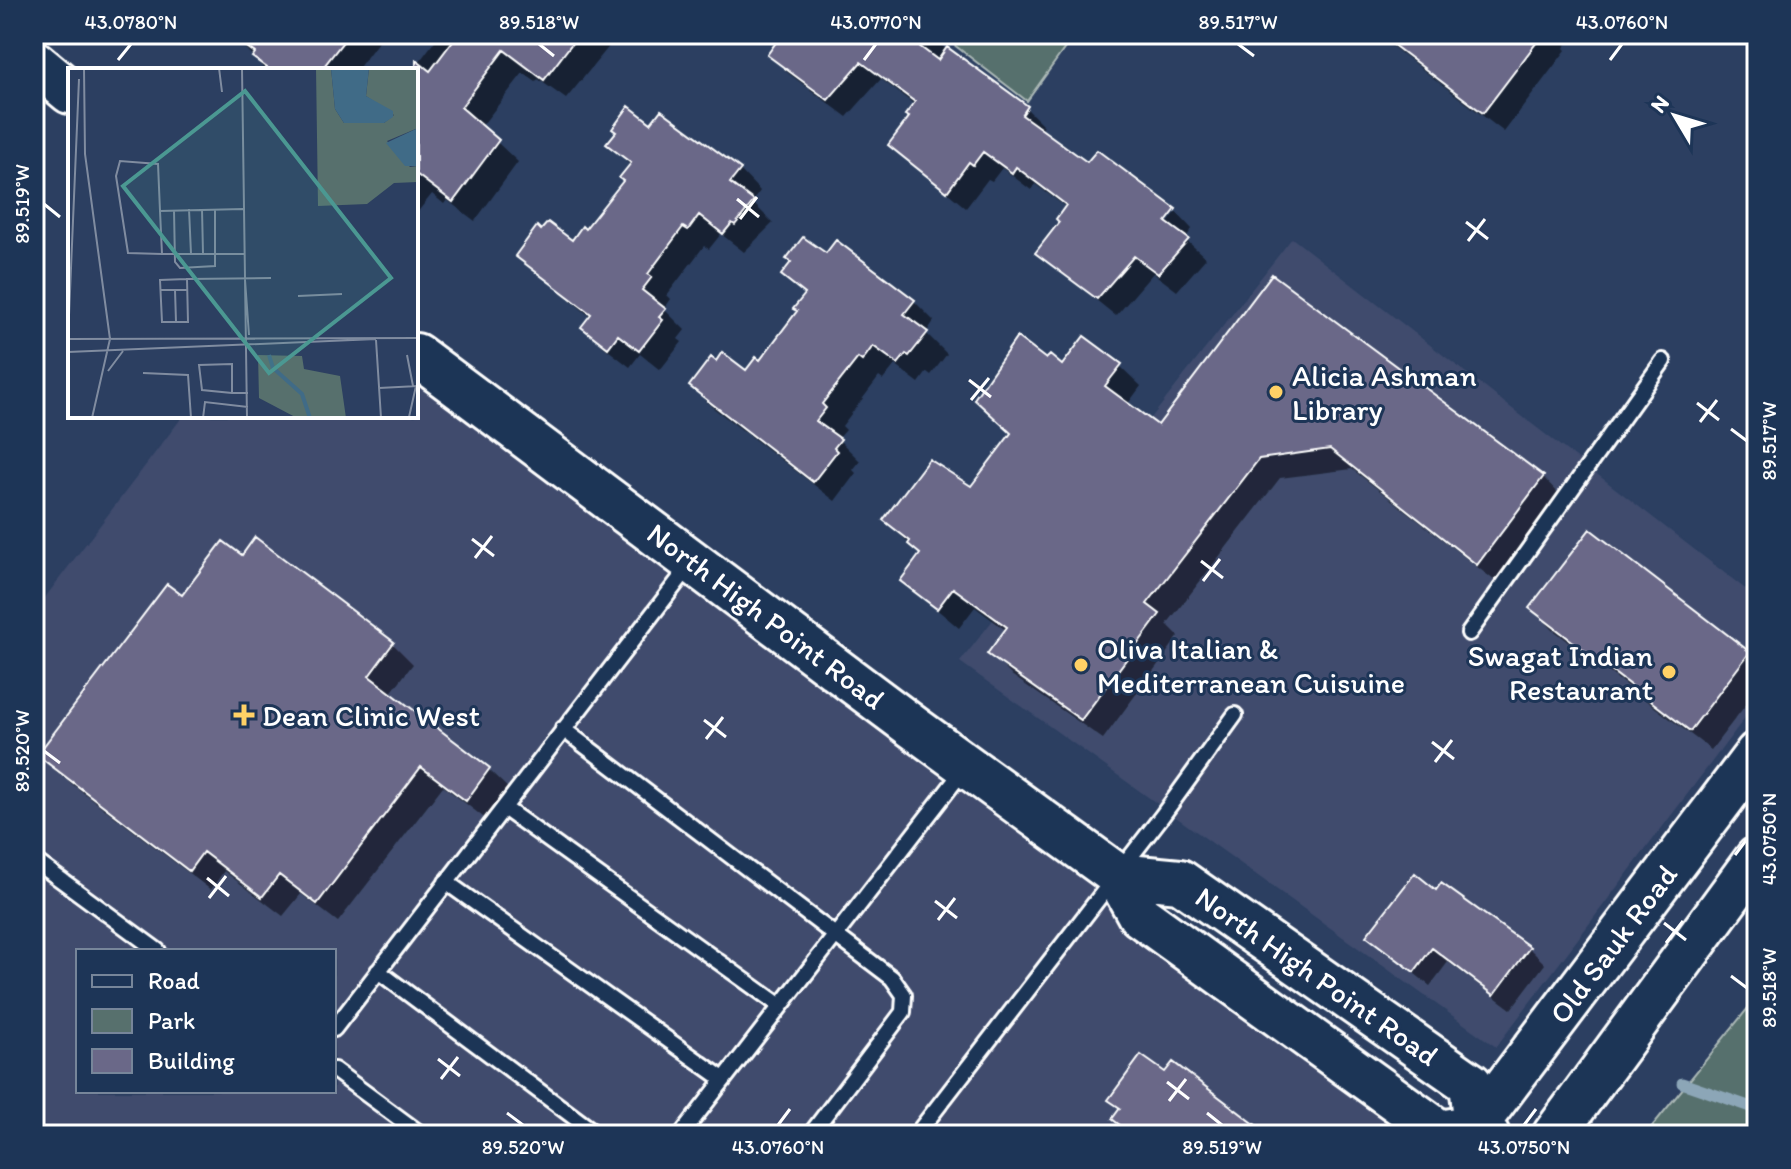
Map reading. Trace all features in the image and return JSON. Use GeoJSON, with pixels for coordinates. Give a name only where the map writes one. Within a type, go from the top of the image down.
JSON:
{"type":"FeatureCollection","features":[{"type":"Feature","properties":{"kind":"street"},"geometry":{"type":"LineString","coordinates":[[34,62],[68,90]]}},
{"type":"Feature","properties":{"kind":"street","name":"North High Point Road"},"geometry":{"type":"LineString","coordinates":[[418,356],[1117,875],[1139,915],[1440,1132],[1478,1132],[1471,1084],[1180,881],[1117,875]]}},
{"type":"Feature","properties":{"kind":"street","name":"Old Sauk Road"},"geometry":{"type":"LineString","coordinates":[[1478,1132],[1757,753]]}},
{"type":"Feature","properties":{"kind":"street"},"geometry":{"type":"LineString","coordinates":[[1554,1135],[1757,858]]}},
{"type":"Feature","properties":{"kind":"lane"},"geometry":{"type":"LineString","coordinates":[[1469,633],[1663,361]]}},
{"type":"Feature","properties":{"kind":"lane"},"geometry":{"type":"LineString","coordinates":[[336,1026],[694,560]]}},
{"type":"Feature","properties":{"kind":"lane"},"geometry":{"type":"LineString","coordinates":[[916,1135],[1117,875],[1235,715]]}},
{"type":"Feature","properties":{"kind":"lane"},"geometry":{"type":"LineString","coordinates":[[563,729],[832,936],[892,978],[904,995],[903,1012],[810,1135]]}},
{"type":"Feature","properties":{"kind":"lane"},"geometry":{"type":"LineString","coordinates":[[681,1135],[832,936],[967,766]]}},
{"type":"Feature","properties":{"kind":"lane"},"geometry":{"type":"LineString","coordinates":[[504,808],[779,1005]]}},
{"type":"Feature","properties":{"kind":"lane"},"geometry":{"type":"LineString","coordinates":[[34,860],[155,949]]}},
{"type":"Feature","properties":{"kind":"lane"},"geometry":{"type":"LineString","coordinates":[[446,882],[723,1079]]}},
{"type":"Feature","properties":{"kind":"lane"},"geometry":{"type":"LineString","coordinates":[[378,971],[598,1135]]}},
{"type":"Feature","properties":{"kind":"lane"},"geometry":{"type":"LineString","coordinates":[[336,1071],[422,1135]]}},
{"type":"Feature","properties":{"kind":"shaded area"},"geometry":{"type":"Polygon","coordinates":[[[1292,238],[1757,598],[1757,702],[1496,1047],[960,662],[1292,238]]]}},
{"type":"Feature","properties":{"kind":"shaded area"},"geometry":{"type":"Polygon","coordinates":[[[418,356],[1469,1135],[34,1135],[34,612],[181,418],[418,418],[418,356]]]}},
{"type":"Feature","properties":{"kind":"green space"},"geometry":{"type":"Polygon","coordinates":[[[940,34],[1075,34],[1027,101],[940,34]]]}},
{"type":"Feature","properties":{"kind":"green space"},"geometry":{"type":"Polygon","coordinates":[[[1757,997],[1757,1135],[1645,1135],[1757,997]]]}},
{"type":"Feature","properties":{"kind":"building"},"geometry":{"type":"Polygon","coordinates":[[[229,34],[349,34],[323,68],[267,68],[252,57],[255,53],[229,34]]]}},
{"type":"Feature","properties":{"kind":"building"},"geometry":{"type":"Polygon","coordinates":[[[458,34],[579,34],[544,80],[504,50],[461,107],[499,140],[453,202],[418,176],[416,60],[430,71],[458,34]]]}},
{"type":"Feature","properties":{"kind":"building"},"geometry":{"type":"Polygon","coordinates":[[[782,34],[903,34],[938,60],[947,47],[1028,106],[1022,115],[1087,162],[1097,150],[1176,209],[1166,222],[1189,239],[1158,274],[1134,256],[1097,299],[1035,253],[1059,222],[1056,219],[1066,205],[1016,167],[1012,173],[983,152],[973,165],[969,162],[947,192],[888,145],[909,117],[905,115],[915,102],[861,62],[828,100],[767,55],[782,34]]]}},
{"type":"Feature","properties":{"kind":"building"},"geometry":{"type":"Polygon","coordinates":[[[1379,34],[1543,34],[1483,113],[1379,34]]]}},
{"type":"Feature","properties":{"kind":"building"},"geometry":{"type":"Polygon","coordinates":[[[629,106],[651,123],[661,110],[741,169],[730,183],[754,201],[735,225],[732,223],[723,234],[699,215],[688,230],[683,227],[648,274],[652,277],[642,290],[666,309],[659,317],[663,320],[639,351],[618,335],[608,348],[581,327],[591,314],[515,256],[537,226],[541,230],[548,222],[572,240],[582,226],[585,229],[623,181],[619,178],[631,163],[606,144],[616,132],[612,129],[629,106]]]}},
{"type":"Feature","properties":{"kind":"building"},"geometry":{"type":"Polygon","coordinates":[[[803,237],[826,253],[836,240],[915,300],[904,314],[928,332],[909,356],[906,354],[898,364],[873,346],[862,361],[858,358],[822,404],[826,408],[816,421],[841,439],[834,448],[837,451],[813,482],[689,386],[711,357],[716,361],[722,352],[746,370],[756,357],[760,360],[797,311],[793,309],[805,294],[781,275],[791,262],[786,259],[803,237]]]}},
{"type":"Feature","properties":{"kind":"building"},"geometry":{"type":"Polygon","coordinates":[[[1272,274],[1544,476],[1477,565],[1330,449],[1259,459],[1147,604],[1160,614],[1081,720],[987,654],[1007,627],[953,588],[937,609],[900,581],[920,554],[908,544],[910,541],[883,520],[929,459],[971,486],[1011,433],[974,399],[1017,337],[1046,359],[1050,355],[1062,365],[1084,336],[1122,364],[1105,386],[1158,425],[1272,274]]]}},
{"type":"Feature","properties":{"kind":"building"},"geometry":{"type":"Polygon","coordinates":[[[1590,529],[1750,652],[1690,731],[1529,608],[1590,529]]]}},
{"type":"Feature","properties":{"kind":"building","name":"Dean Clinic West"},"geometry":{"type":"Polygon","coordinates":[[[255,537],[394,642],[369,676],[490,768],[466,801],[421,767],[317,904],[279,875],[262,897],[203,852],[189,871],[37,755],[167,584],[182,595],[223,541],[242,555],[255,537]]]}},
{"type":"Feature","properties":{"kind":"building"},"geometry":{"type":"Polygon","coordinates":[[[1415,873],[1436,890],[1441,883],[1530,947],[1494,995],[1432,948],[1414,972],[1366,936],[1415,873]]]}},
{"type":"Feature","properties":{"kind":"building"},"geometry":{"type":"Polygon","coordinates":[[[1141,1055],[1165,1072],[1173,1062],[1269,1135],[1133,1135],[1112,1119],[1120,1108],[1108,1100],[1141,1055]]]}},
{"type":"Feature","properties":{"kind":"waterway"},"geometry":{"type":"LineString","coordinates":[[1682,1083],[1757,1109]]}},
{"type":"Feature","properties":{"kind":"place","name":"Alicia Ashman Library"},"geometry":{"type":"Point","coordinates":[1276,392]}},
{"type":"Feature","properties":{"kind":"place","name":"Oliva Italian & Mediterranean Cuisuine"},"geometry":{"type":"Point","coordinates":[1081,665]}},
{"type":"Feature","properties":{"kind":"place","name":"Swagat Indian Restaurant"},"geometry":{"type":"Point","coordinates":[1669,672]}},
{"type":"Feature","properties":{"kind":"place","name":"Dean Clinic West"},"geometry":{"type":"Point","coordinates":[244,715]}}]}
